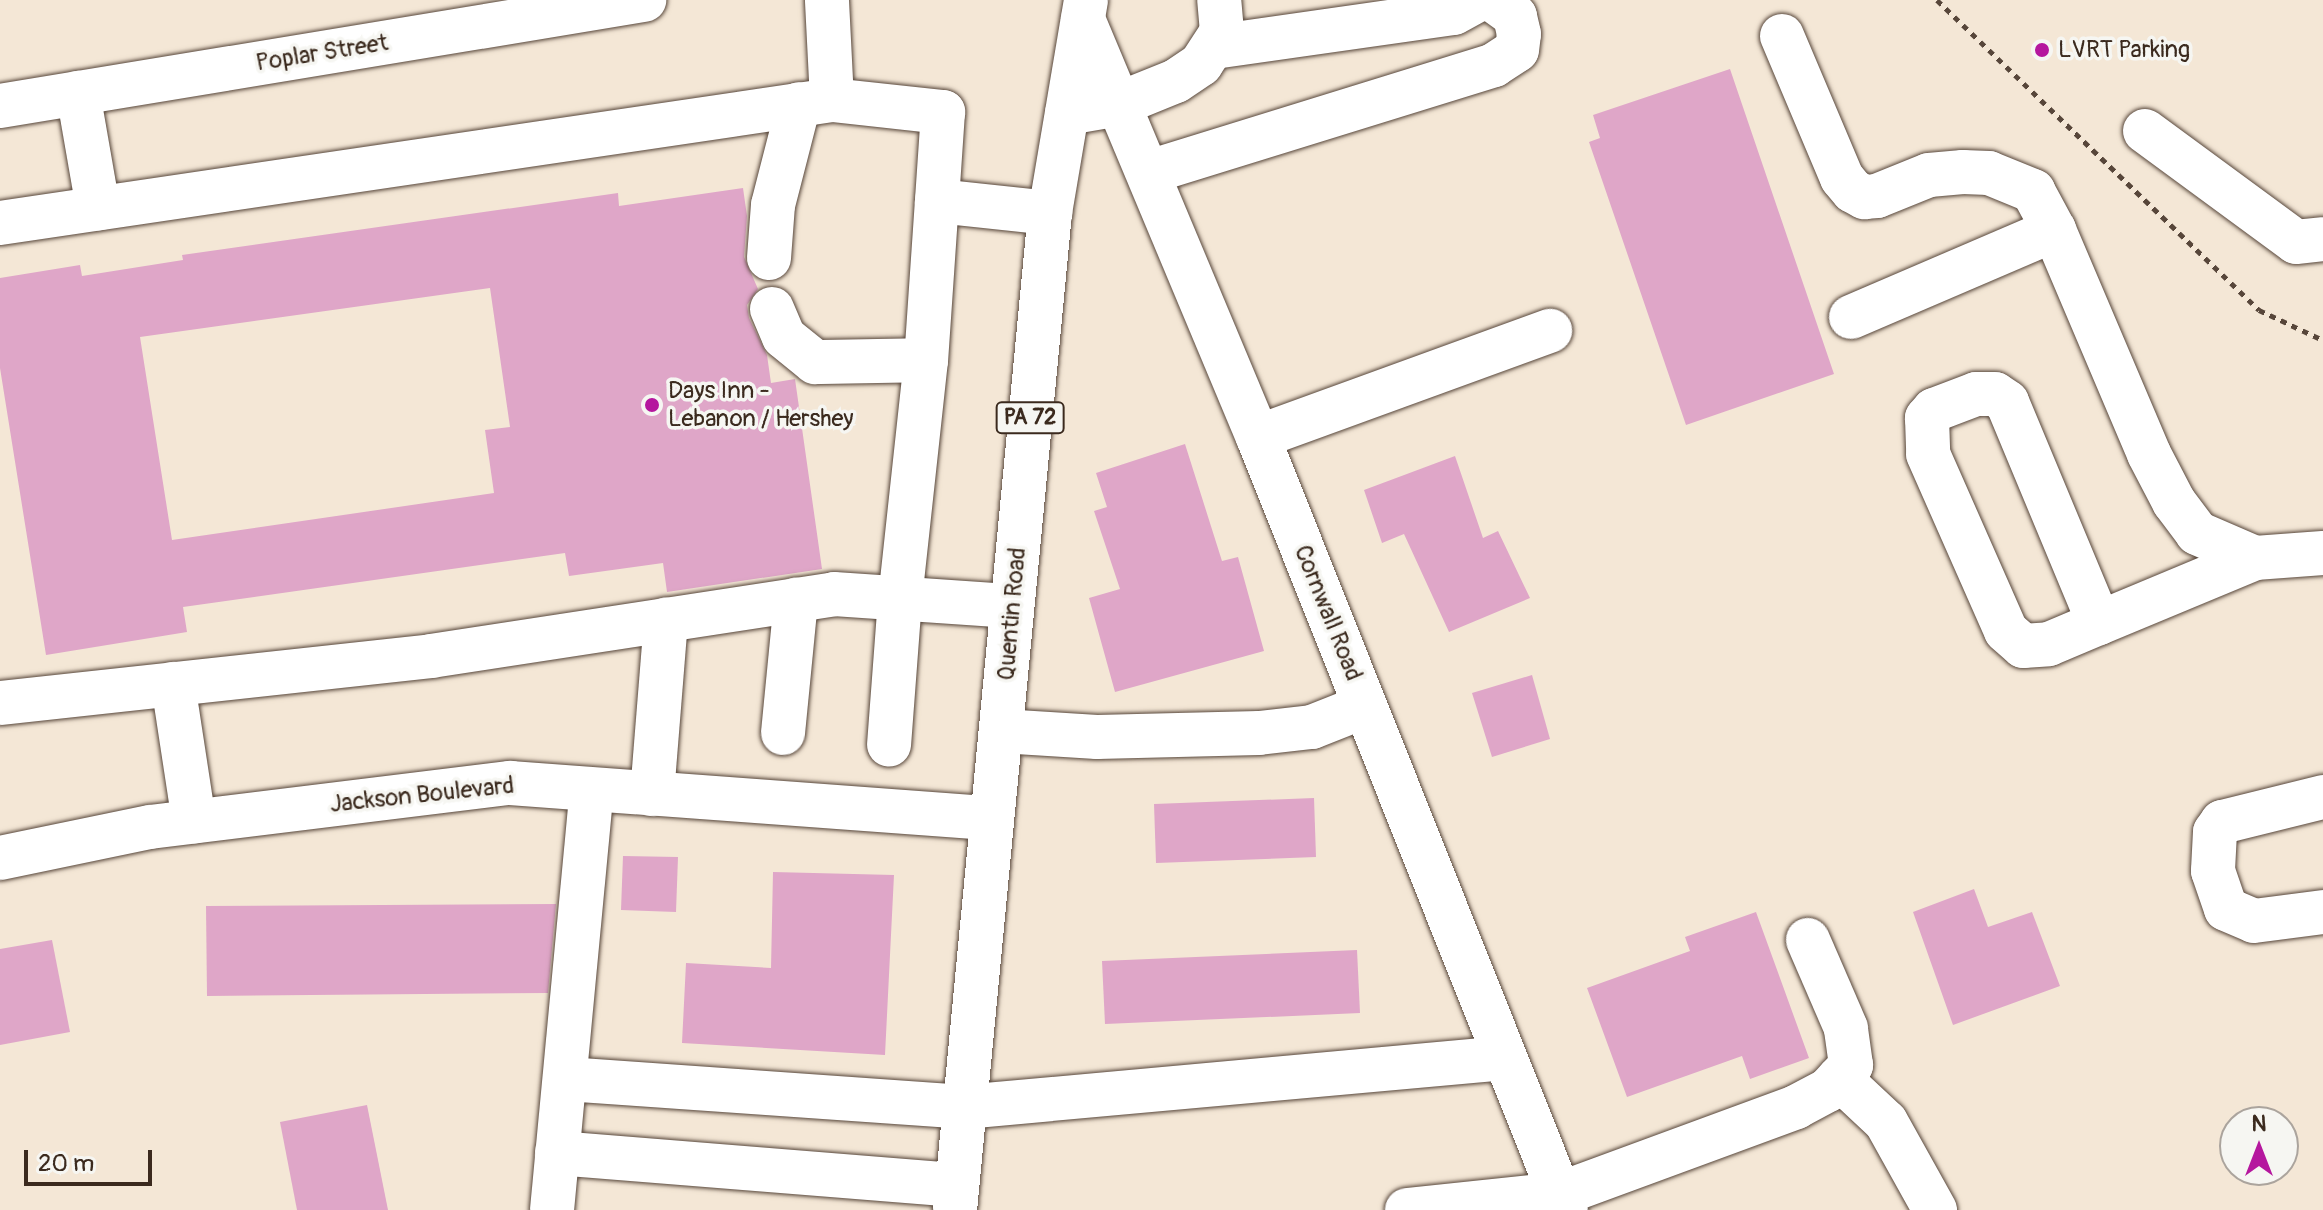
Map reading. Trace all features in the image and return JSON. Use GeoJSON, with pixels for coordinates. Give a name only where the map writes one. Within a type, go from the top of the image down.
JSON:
{"type":"FeatureCollection","features":[{"type":"Feature","properties":{"kind":"main road"},"geometry":{"type":"LineString","coordinates":[[769,258],[773,205],[815,102],[827,0]]}},
{"type":"Feature","properties":{"kind":"main road"},"geometry":{"type":"LineString","coordinates":[[1067,113],[1119,104],[1176,81],[1201,64],[1222,32],[1219,0]]}},
{"type":"Feature","properties":{"kind":"main road"},"geometry":{"type":"LineString","coordinates":[[1214,47],[1454,13],[1477,0]]}},
{"type":"Feature","properties":{"kind":"main road"},"geometry":{"type":"LineString","coordinates":[[1149,172],[1494,65],[1517,50],[1519,34],[1515,16],[1500,1],[1493,0]]}},
{"type":"Feature","properties":{"kind":"main road","name":"Poplar Street"},"geometry":{"type":"LineString","coordinates":[[0,106],[507,11],[623,2]]}},
{"type":"Feature","properties":{"kind":"main road","name":"Cornwall Road"},"geometry":{"type":"LineString","coordinates":[[1081,6],[1258,437],[1563,1202]]}},
{"type":"Feature","properties":{"kind":"main road","name":"Quentin Road"},"geometry":{"type":"LineString","coordinates":[[956,1197],[1050,213],[1081,6]]}},
{"type":"Feature","properties":{"kind":"main road"},"geometry":{"type":"LineString","coordinates":[[1782,36],[1842,178],[1853,191],[1864,197],[1877,196],[1929,175],[1989,173],[2033,191],[2054,230],[2149,454],[2174,502],[2197,533],[2255,558]]}},
{"type":"Feature","properties":{"kind":"main road"},"geometry":{"type":"LineString","coordinates":[[78,93],[98,208]]}},
{"type":"Feature","properties":{"kind":"main road"},"geometry":{"type":"LineString","coordinates":[[0,223],[815,102],[943,112],[926,360],[900,599],[889,745]]}},
{"type":"Feature","properties":{"kind":"main road"},"geometry":{"type":"LineString","coordinates":[[2145,131],[2296,242],[2323,239]]}},
{"type":"Feature","properties":{"kind":"main road"},"geometry":{"type":"LineString","coordinates":[[937,201],[1050,213]]}},
{"type":"Feature","properties":{"kind":"main road"},"geometry":{"type":"LineString","coordinates":[[1851,317],[2054,230]]}},
{"type":"Feature","properties":{"kind":"main road"},"geometry":{"type":"LineString","coordinates":[[772,309],[784,337],[815,362],[926,360]]}},
{"type":"Feature","properties":{"kind":"main road"},"geometry":{"type":"LineString","coordinates":[[1258,437],[1550,331]]}},
{"type":"Feature","properties":{"kind":"main road"},"geometry":{"type":"LineString","coordinates":[[2099,623],[2007,402],[1995,394],[1976,394],[1934,410],[1927,418],[1928,454],[2006,631],[2023,646],[2049,644],[2255,558],[2323,553]]}},
{"type":"Feature","properties":{"kind":"main road"},"geometry":{"type":"LineString","coordinates":[[0,703],[431,656],[834,594],[1012,606]]}},
{"type":"Feature","properties":{"kind":"main road"},"geometry":{"type":"LineString","coordinates":[[783,733],[796,600]]}},
{"type":"Feature","properties":{"kind":"main road"},"geometry":{"type":"LineString","coordinates":[[652,794],[666,620]]}},
{"type":"Feature","properties":{"kind":"main road"},"geometry":{"type":"LineString","coordinates":[[173,684],[194,821]]}},
{"type":"Feature","properties":{"kind":"main road"},"geometry":{"type":"LineString","coordinates":[[1001,731],[1068,737],[1259,733],[1312,727],[1365,706]]}},
{"type":"Feature","properties":{"kind":"main road","name":"Jackson Boulevard"},"geometry":{"type":"LineString","coordinates":[[0,858],[194,821],[510,783],[992,818]]}},
{"type":"Feature","properties":{"kind":"main road"},"geometry":{"type":"LineString","coordinates":[[552,1210],[592,790]]}},
{"type":"Feature","properties":{"kind":"main road"},"geometry":{"type":"LineString","coordinates":[[2323,797],[2222,822],[2215,832],[2213,871],[2226,909],[2254,921],[2323,912]]}},
{"type":"Feature","properties":{"kind":"main road"},"geometry":{"type":"LineString","coordinates":[[1407,1210],[1563,1202],[1796,1107],[1828,1090],[1851,1065],[1846,1028],[1808,940]]}},
{"type":"Feature","properties":{"kind":"main road"},"geometry":{"type":"LineString","coordinates":[[566,1079],[964,1107],[1505,1058]]}},
{"type":"Feature","properties":{"kind":"main road"},"geometry":{"type":"LineString","coordinates":[[1839,1078],[1886,1122],[1935,1210]]}},
{"type":"Feature","properties":{"kind":"main road"},"geometry":{"type":"LineString","coordinates":[[557,1153],[956,1197]]}},
{"type":"Feature","properties":{"kind":"path"},"geometry":{"type":"LineString","coordinates":[[1937,0],[2259,310],[2323,340]]}},
{"type":"Feature","properties":{"kind":"building"},"geometry":{"type":"Polygon","coordinates":[[[1730,69],[1834,374],[1686,425],[1589,142],[1600,138],[1593,115],[1730,69]]]}},
{"type":"Feature","properties":{"kind":"building","name":"Days Inn - Lebanon / Hershey"},"geometry":{"type":"Polygon","coordinates":[[[743,188],[747,216],[744,257],[758,289],[747,305],[749,318],[767,355],[771,383],[795,379],[822,569],[667,592],[663,563],[569,576],[565,553],[183,607],[187,632],[46,655],[0,368],[0,278],[80,265],[82,276],[183,260],[182,255],[618,193],[619,206],[743,188]],[[490,288],[140,337],[172,540],[494,493],[485,430],[510,427],[490,288]]]}},
{"type":"Feature","properties":{"kind":"building"},"geometry":{"type":"Polygon","coordinates":[[[1185,444],[1222,561],[1238,557],[1264,651],[1115,692],[1089,598],[1120,589],[1094,511],[1107,507],[1096,473],[1185,444]]]}},
{"type":"Feature","properties":{"kind":"building"},"geometry":{"type":"Polygon","coordinates":[[[1455,456],[1483,538],[1498,531],[1530,598],[1449,632],[1404,534],[1382,543],[1364,490],[1455,456]]]}},
{"type":"Feature","properties":{"kind":"building"},"geometry":{"type":"Polygon","coordinates":[[[1532,675],[1550,739],[1492,757],[1472,693],[1532,675]]]}},
{"type":"Feature","properties":{"kind":"building"},"geometry":{"type":"Polygon","coordinates":[[[1314,798],[1316,857],[1156,863],[1154,804],[1314,798]]]}},
{"type":"Feature","properties":{"kind":"building"},"geometry":{"type":"Polygon","coordinates":[[[623,856],[678,857],[676,912],[621,910],[623,856]]]}},
{"type":"Feature","properties":{"kind":"building"},"geometry":{"type":"Polygon","coordinates":[[[773,872],[894,875],[885,1055],[682,1043],[686,963],[771,968],[773,872]]]}},
{"type":"Feature","properties":{"kind":"building"},"geometry":{"type":"Polygon","coordinates":[[[1974,889],[1988,927],[2032,912],[2060,986],[1953,1025],[1913,912],[1974,889]]]}},
{"type":"Feature","properties":{"kind":"building"},"geometry":{"type":"Polygon","coordinates":[[[556,904],[548,993],[207,996],[206,906],[556,904]]]}},
{"type":"Feature","properties":{"kind":"building"},"geometry":{"type":"Polygon","coordinates":[[[1756,912],[1809,1058],[1750,1079],[1742,1056],[1627,1097],[1587,988],[1690,951],[1685,937],[1756,912]]]}},
{"type":"Feature","properties":{"kind":"building"},"geometry":{"type":"Polygon","coordinates":[[[52,940],[70,1032],[0,1045],[0,949],[52,940]]]}},
{"type":"Feature","properties":{"kind":"building"},"geometry":{"type":"Polygon","coordinates":[[[1357,950],[1360,1013],[1105,1024],[1102,961],[1357,950]]]}},
{"type":"Feature","properties":{"kind":"building"},"geometry":{"type":"Polygon","coordinates":[[[367,1105],[388,1210],[297,1210],[280,1122],[367,1105]]]}},
{"type":"Feature","properties":{"kind":"place","name":"LVRT Parking"},"geometry":{"type":"Point","coordinates":[2042,50]}},
{"type":"Feature","properties":{"kind":"place","name":"Days Inn - Lebanon / Hershey"},"geometry":{"type":"Point","coordinates":[652,405]}}]}
